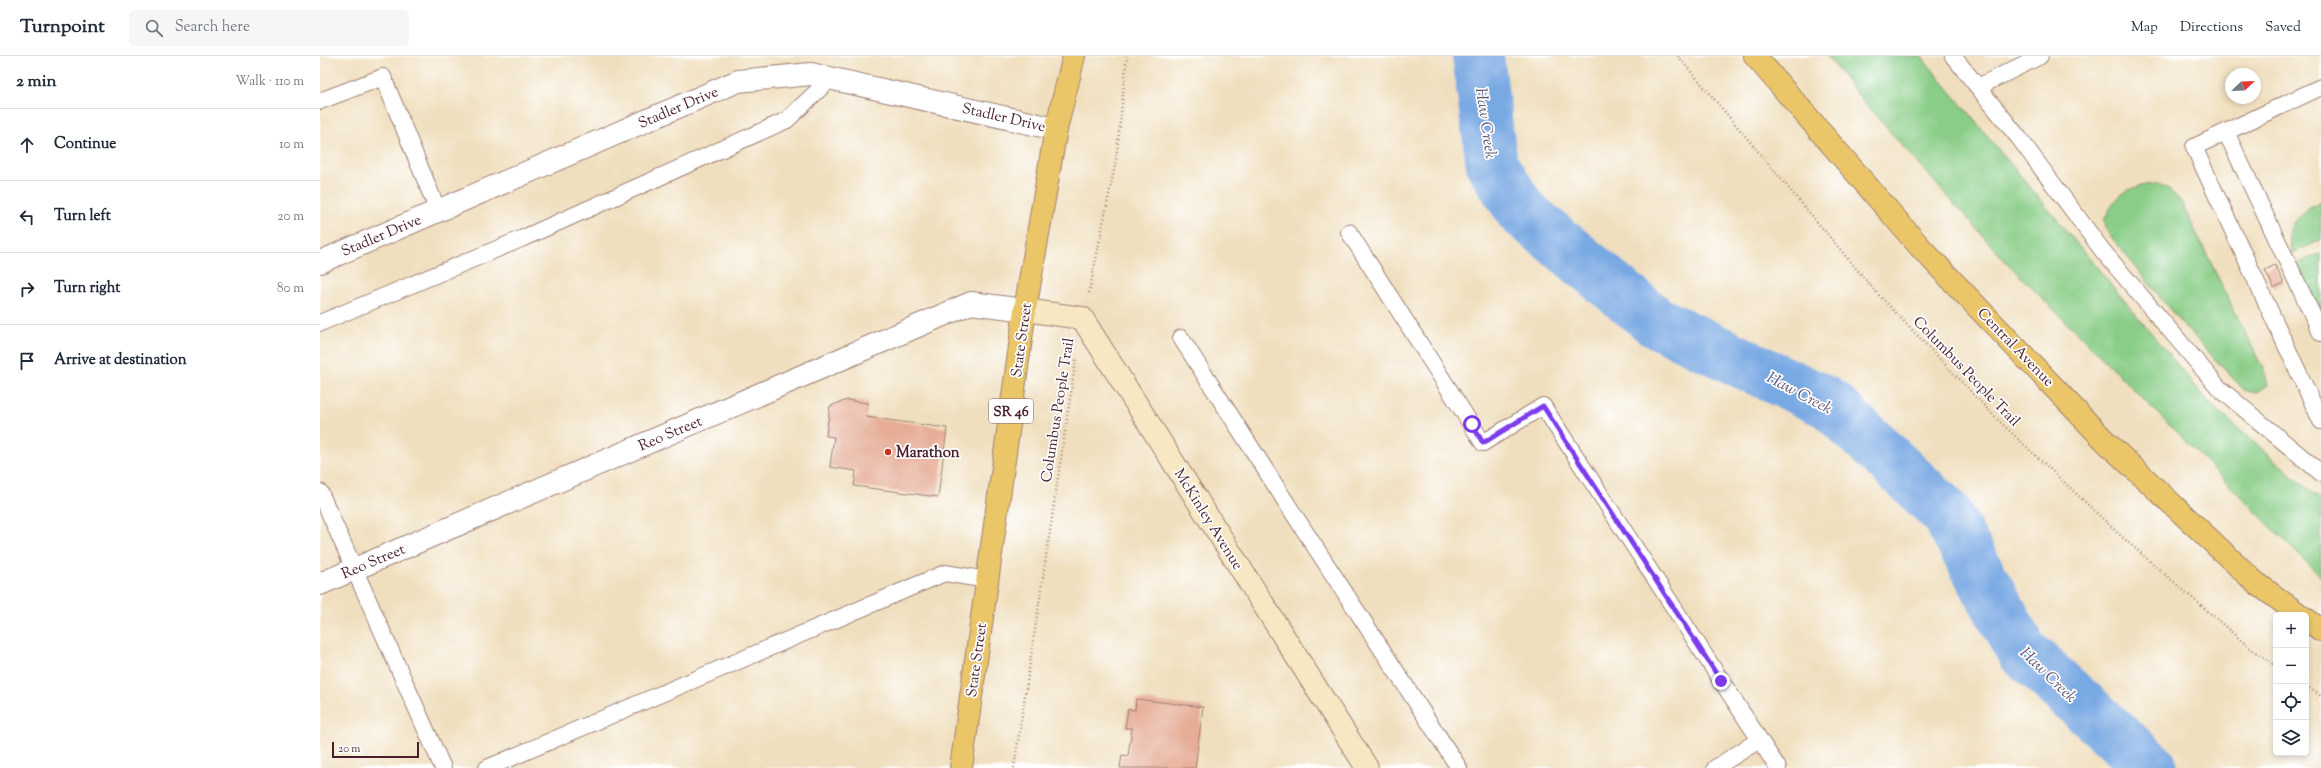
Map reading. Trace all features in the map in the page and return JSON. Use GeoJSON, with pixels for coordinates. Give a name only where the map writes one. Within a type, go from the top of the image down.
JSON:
{"type":"FeatureCollection","features":[{"type":"Feature","properties":{"kind":"main road","name":"State Street"},"geometry":{"type":"LineString","coordinates":[[961,768],[1025,310],[1056,129],[1074,56]]}},
{"type":"Feature","properties":{"kind":"main road","name":"Central Avenue"},"geometry":{"type":"LineString","coordinates":[[1755,56],[1920,247],[2107,443],[2255,582],[2296,612]]}},
{"type":"Feature","properties":{"kind":"main road"},"geometry":{"type":"LineString","coordinates":[[2309,621],[2321,630]]}},
{"type":"Feature","properties":{"kind":"street","name":"Stadler Drive"},"geometry":{"type":"LineString","coordinates":[[320,262],[738,81],[811,74],[1056,129]]}},
{"type":"Feature","properties":{"kind":"street","name":"Reo Street"},"geometry":{"type":"LineString","coordinates":[[320,584],[971,303],[1025,310]]}},
{"type":"Feature","properties":{"kind":"street"},"geometry":{"type":"LineString","coordinates":[[1025,310],[1082,318]]}},
{"type":"Feature","properties":{"kind":"street","name":"McKinley Avenue"},"geometry":{"type":"LineString","coordinates":[[1082,318],[1367,768]]}},
{"type":"Feature","properties":{"kind":"lane"},"geometry":{"type":"LineString","coordinates":[[1953,56],[2102,250],[2219,388],[2321,473]]}},
{"type":"Feature","properties":{"kind":"lane"},"geometry":{"type":"LineString","coordinates":[[1978,87],[2040,56]]}},
{"type":"Feature","properties":{"kind":"lane"},"geometry":{"type":"LineString","coordinates":[[320,101],[383,77],[438,211]]}},
{"type":"Feature","properties":{"kind":"lane"},"geometry":{"type":"LineString","coordinates":[[320,323],[521,239],[787,120],[830,79]]}},
{"type":"Feature","properties":{"kind":"lane"},"geometry":{"type":"LineString","coordinates":[[2321,87],[2194,147],[2321,422]]}},
{"type":"Feature","properties":{"kind":"lane"},"geometry":{"type":"LineString","coordinates":[[2226,132],[2321,333]]}},
{"type":"Feature","properties":{"kind":"lane"},"geometry":{"type":"LineString","coordinates":[[1349,232],[1483,443],[1543,406],[1778,768]]}},
{"type":"Feature","properties":{"kind":"lane"},"geometry":{"type":"LineString","coordinates":[[1182,338],[1292,513],[1459,768]]}},
{"type":"Feature","properties":{"kind":"lane"},"geometry":{"type":"LineString","coordinates":[[320,492],[442,768]]}},
{"type":"Feature","properties":{"kind":"lane"},"geometry":{"type":"LineString","coordinates":[[487,768],[945,573],[987,580]]}},
{"type":"Feature","properties":{"kind":"lane"},"geometry":{"type":"LineString","coordinates":[[1715,768],[1759,740]]}},
{"type":"Feature","properties":{"kind":"path","name":"Columbus People Trail"},"geometry":{"type":"LineString","coordinates":[[1082,318],[1094,272],[1116,160],[1127,56]]}},
{"type":"Feature","properties":{"kind":"path","name":"Columbus People Trail"},"geometry":{"type":"LineString","coordinates":[[1678,56],[1875,291],[1997,419],[2121,536],[2251,649],[2273,664]]}},
{"type":"Feature","properties":{"kind":"path","name":"Columbus People Trail"},"geometry":{"type":"LineString","coordinates":[[1014,768],[1076,358]]}},
{"type":"Feature","properties":{"kind":"path"},"geometry":{"type":"LineString","coordinates":[[2309,688],[2321,696]]}},
{"type":"Feature","properties":{"kind":"green space"},"geometry":{"type":"Polygon","coordinates":[[[1827,56],[1921,56],[2212,406],[2321,500],[2321,577],[2006,262],[1867,106],[1827,56]]]}},
{"type":"Feature","properties":{"kind":"green space"},"geometry":{"type":"Polygon","coordinates":[[[2158,184],[2169,190],[2180,200],[2265,373],[2268,385],[2256,393],[2244,390],[2181,323],[2108,233],[2104,220],[2119,197],[2125,192],[2139,186],[2158,184]]]}},
{"type":"Feature","properties":{"kind":"green space"},"geometry":{"type":"Polygon","coordinates":[[[2321,202],[2321,240],[2293,253],[2289,236],[2294,222],[2299,216],[2321,202]]]}},
{"type":"Feature","properties":{"kind":"green space"},"geometry":{"type":"Polygon","coordinates":[[[2321,253],[2321,314],[2297,264],[2321,253]]]}},
{"type":"Feature","properties":{"kind":"building"},"geometry":{"type":"Polygon","coordinates":[[[2275,265],[2284,283],[2274,288],[2265,270],[2275,265]]]}},
{"type":"Feature","properties":{"kind":"building","name":"Marathon"},"geometry":{"type":"Polygon","coordinates":[[[847,400],[868,403],[866,417],[947,428],[938,497],[854,486],[856,471],[830,467],[834,437],[826,436],[830,406],[847,400]]]}},
{"type":"Feature","properties":{"kind":"building"},"geometry":{"type":"Polygon","coordinates":[[[1136,699],[1203,707],[1195,768],[1120,768],[1122,755],[1128,756],[1132,728],[1125,728],[1128,709],[1135,710],[1136,699]]]}},
{"type":"Feature","properties":{"kind":"waterway","name":"Haw Creek"},"geometry":{"type":"LineString","coordinates":[[1478,56],[1492,165],[1522,212],[1656,322],[1830,404],[1946,513],[2022,651],[2152,768]]}},
{"type":"Feature","properties":{"kind":"place","name":"Marathon"},"geometry":{"type":"Point","coordinates":[888,452]}},
{"type":"Feature","properties":{"kind":"route"},"geometry":{"type":"LineString","coordinates":[[1472,424],[1483,443],[1543,406],[1721,681]]}}]}
